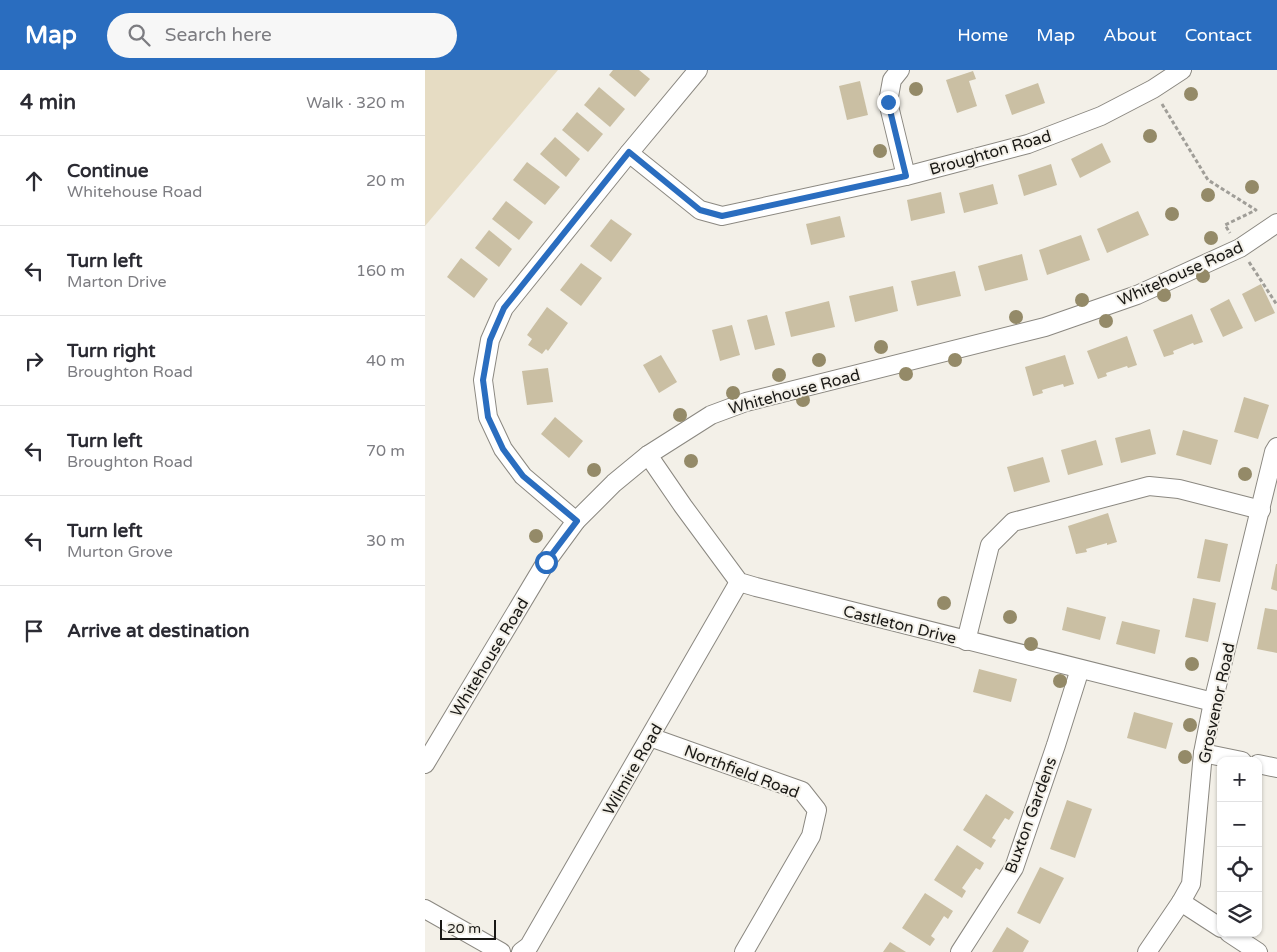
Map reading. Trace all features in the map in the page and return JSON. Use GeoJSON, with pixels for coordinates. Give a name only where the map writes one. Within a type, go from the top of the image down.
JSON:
{"type":"FeatureCollection","features":[{"type":"Feature","properties":{"kind":"street"},"geometry":{"type":"LineString","coordinates":[[577,521],[523,476],[503,449],[488,417],[483,380],[490,340],[504,308],[629,152],[698,70]]}},
{"type":"Feature","properties":{"kind":"street"},"geometry":{"type":"LineString","coordinates":[[900,70],[892,80],[888,102],[906,176]]}},
{"type":"Feature","properties":{"kind":"street","name":"Broughton Road"},"geometry":{"type":"LineString","coordinates":[[629,152],[700,210],[722,216],[906,176],[1028,144],[1101,116],[1153,89],[1182,70]]}},
{"type":"Feature","properties":{"kind":"street","name":"Whitehouse Road"},"geometry":{"type":"LineString","coordinates":[[425,764],[546,562],[577,521],[614,483],[648,454],[711,415],[746,402],[1045,327],[1137,295],[1240,248],[1277,223]]}},
{"type":"Feature","properties":{"kind":"street","name":"Grosvenor Road"},"geometry":{"type":"LineString","coordinates":[[1147,952],[1191,884],[1203,753],[1213,702],[1274,452],[1277,447]]}},
{"type":"Feature","properties":{"kind":"street"},"geometry":{"type":"LineString","coordinates":[[648,454],[683,506],[739,582]]}},
{"type":"Feature","properties":{"kind":"street"},"geometry":{"type":"LineString","coordinates":[[965,641],[990,545],[1013,522],[1149,486],[1179,489],[1261,510]]}},
{"type":"Feature","properties":{"kind":"street","name":"Castleton Drive"},"geometry":{"type":"LineString","coordinates":[[739,582],[965,641],[1213,702]]}},
{"type":"Feature","properties":{"kind":"street","name":"Wilmire Road"},"geometry":{"type":"LineString","coordinates":[[521,952],[529,946],[739,582]]}},
{"type":"Feature","properties":{"kind":"street","name":"Buxton Gardens"},"geometry":{"type":"LineString","coordinates":[[960,952],[1014,868],[1080,669]]}},
{"type":"Feature","properties":{"kind":"street","name":"Northfield Road"},"geometry":{"type":"LineString","coordinates":[[651,737],[802,791],[817,810],[811,836],[744,952]]}},
{"type":"Feature","properties":{"kind":"street"},"geometry":{"type":"LineString","coordinates":[[1203,753],[1222,757]]}},
{"type":"Feature","properties":{"kind":"street"},"geometry":{"type":"LineString","coordinates":[[1262,765],[1277,768]]}},
{"type":"Feature","properties":{"kind":"street"},"geometry":{"type":"LineString","coordinates":[[1181,902],[1217,925]]}},
{"type":"Feature","properties":{"kind":"street"},"geometry":{"type":"LineString","coordinates":[[425,909],[501,952]]}},
{"type":"Feature","properties":{"kind":"street"},"geometry":{"type":"LineString","coordinates":[[1235,937],[1258,952]]}},
{"type":"Feature","properties":{"kind":"path"},"geometry":{"type":"LineString","coordinates":[[1153,89],[1207,180],[1256,210],[1225,225],[1277,305]]}},
{"type":"Feature","properties":{"kind":"shaded area"},"geometry":{"type":"Polygon","coordinates":[[[425,70],[558,70],[425,226],[425,70]]]}},
{"type":"Feature","properties":{"kind":"building"},"geometry":{"type":"Polygon","coordinates":[[[613,70],[639,70],[650,79],[635,97],[609,75],[613,70]]]}},
{"type":"Feature","properties":{"kind":"building"},"geometry":{"type":"Polygon","coordinates":[[[973,71],[976,79],[969,81],[977,106],[957,113],[946,80],[973,71]]]}},
{"type":"Feature","properties":{"kind":"building"},"geometry":{"type":"Polygon","coordinates":[[[860,81],[868,115],[847,120],[839,86],[860,81]]]}},
{"type":"Feature","properties":{"kind":"building"},"geometry":{"type":"Polygon","coordinates":[[[1038,83],[1045,103],[1012,115],[1005,95],[1038,83]]]}},
{"type":"Feature","properties":{"kind":"building"},"geometry":{"type":"Polygon","coordinates":[[[599,87],[625,109],[610,127],[584,105],[599,87]]]}},
{"type":"Feature","properties":{"kind":"building"},"geometry":{"type":"Polygon","coordinates":[[[577,112],[603,134],[588,152],[562,130],[577,112]]]}},
{"type":"Feature","properties":{"kind":"building"},"geometry":{"type":"Polygon","coordinates":[[[555,137],[580,159],[566,177],[540,154],[555,137]]]}},
{"type":"Feature","properties":{"kind":"building"},"geometry":{"type":"Polygon","coordinates":[[[1102,143],[1111,162],[1080,178],[1071,159],[1102,143]]]}},
{"type":"Feature","properties":{"kind":"building"},"geometry":{"type":"Polygon","coordinates":[[[527,162],[560,187],[545,205],[513,180],[527,162]]]}},
{"type":"Feature","properties":{"kind":"building"},"geometry":{"type":"Polygon","coordinates":[[[1051,164],[1057,185],[1024,196],[1018,175],[1051,164]]]}},
{"type":"Feature","properties":{"kind":"building"},"geometry":{"type":"Polygon","coordinates":[[[993,184],[998,204],[964,213],[959,193],[993,184]]]}},
{"type":"Feature","properties":{"kind":"building"},"geometry":{"type":"Polygon","coordinates":[[[941,192],[945,213],[911,221],[907,200],[941,192]]]}},
{"type":"Feature","properties":{"kind":"building"},"geometry":{"type":"Polygon","coordinates":[[[506,201],[533,222],[519,240],[492,219],[506,201]]]}},
{"type":"Feature","properties":{"kind":"building"},"geometry":{"type":"Polygon","coordinates":[[[1138,211],[1149,235],[1107,253],[1097,229],[1138,211]]]}},
{"type":"Feature","properties":{"kind":"building"},"geometry":{"type":"Polygon","coordinates":[[[840,216],[845,237],[811,245],[806,224],[840,216]]]}},
{"type":"Feature","properties":{"kind":"building"},"geometry":{"type":"Polygon","coordinates":[[[611,219],[632,234],[611,262],[590,246],[611,219]]]}},
{"type":"Feature","properties":{"kind":"building"},"geometry":{"type":"Polygon","coordinates":[[[489,230],[512,249],[499,267],[475,248],[489,230]]]}},
{"type":"Feature","properties":{"kind":"building"},"geometry":{"type":"Polygon","coordinates":[[[1081,235],[1090,260],[1047,275],[1039,250],[1081,235]]]}},
{"type":"Feature","properties":{"kind":"building"},"geometry":{"type":"Polygon","coordinates":[[[1022,254],[1028,280],[985,291],[978,266],[1022,254]]]}},
{"type":"Feature","properties":{"kind":"building"},"geometry":{"type":"Polygon","coordinates":[[[461,258],[488,279],[474,298],[447,277],[461,258]]]}},
{"type":"Feature","properties":{"kind":"building"},"geometry":{"type":"Polygon","coordinates":[[[581,263],[602,278],[581,306],[560,290],[581,263]]]}},
{"type":"Feature","properties":{"kind":"building"},"geometry":{"type":"Polygon","coordinates":[[[955,271],[961,296],[917,306],[911,281],[955,271]]]}},
{"type":"Feature","properties":{"kind":"building"},"geometry":{"type":"Polygon","coordinates":[[[1261,284],[1275,313],[1255,322],[1242,294],[1261,284]]]}},
{"type":"Feature","properties":{"kind":"building"},"geometry":{"type":"Polygon","coordinates":[[[893,286],[898,311],[855,322],[849,296],[893,286]]]}},
{"type":"Feature","properties":{"kind":"building"},"geometry":{"type":"Polygon","coordinates":[[[1229,299],[1243,328],[1223,337],[1210,309],[1229,299]]]}},
{"type":"Feature","properties":{"kind":"building"},"geometry":{"type":"Polygon","coordinates":[[[829,301],[835,327],[791,337],[785,312],[829,301]]]}},
{"type":"Feature","properties":{"kind":"building"},"geometry":{"type":"Polygon","coordinates":[[[547,307],[568,323],[548,351],[546,349],[542,354],[528,345],[532,339],[527,335],[547,307]]]}},
{"type":"Feature","properties":{"kind":"building"},"geometry":{"type":"Polygon","coordinates":[[[1192,314],[1203,342],[1194,345],[1193,343],[1173,351],[1174,354],[1164,357],[1153,330],[1192,314]]]}},
{"type":"Feature","properties":{"kind":"building"},"geometry":{"type":"Polygon","coordinates":[[[767,315],[775,345],[755,350],[747,320],[767,315]]]}},
{"type":"Feature","properties":{"kind":"building"},"geometry":{"type":"Polygon","coordinates":[[[732,325],[740,355],[720,361],[712,330],[732,325]]]}},
{"type":"Feature","properties":{"kind":"building"},"geometry":{"type":"Polygon","coordinates":[[[1127,336],[1137,365],[1128,368],[1127,366],[1106,373],[1107,376],[1098,379],[1087,351],[1127,336]]]}},
{"type":"Feature","properties":{"kind":"building"},"geometry":{"type":"Polygon","coordinates":[[[661,355],[677,382],[659,393],[643,365],[661,355]]]}},
{"type":"Feature","properties":{"kind":"building"},"geometry":{"type":"Polygon","coordinates":[[[1065,355],[1074,384],[1064,387],[1063,384],[1052,387],[1042,390],[1043,393],[1033,396],[1025,367],[1065,355]]]}},
{"type":"Feature","properties":{"kind":"building"},"geometry":{"type":"Polygon","coordinates":[[[548,368],[553,402],[527,405],[522,371],[548,368]]]}},
{"type":"Feature","properties":{"kind":"building"},"geometry":{"type":"Polygon","coordinates":[[[1244,397],[1269,405],[1258,439],[1234,432],[1244,397]]]}},
{"type":"Feature","properties":{"kind":"building"},"geometry":{"type":"Polygon","coordinates":[[[555,417],[583,441],[569,458],[541,434],[555,417]]]}},
{"type":"Feature","properties":{"kind":"building"},"geometry":{"type":"Polygon","coordinates":[[[1150,429],[1156,454],[1121,463],[1115,438],[1150,429]]]}},
{"type":"Feature","properties":{"kind":"building"},"geometry":{"type":"Polygon","coordinates":[[[1183,430],[1218,440],[1211,465],[1176,455],[1183,430]]]}},
{"type":"Feature","properties":{"kind":"building"},"geometry":{"type":"Polygon","coordinates":[[[1096,440],[1103,465],[1068,475],[1061,450],[1096,440]]]}},
{"type":"Feature","properties":{"kind":"building"},"geometry":{"type":"Polygon","coordinates":[[[1043,457],[1050,482],[1014,492],[1007,467],[1043,457]]]}},
{"type":"Feature","properties":{"kind":"building"},"geometry":{"type":"Polygon","coordinates":[[[1108,513],[1117,542],[1086,549],[1087,552],[1076,554],[1068,526],[1108,513]]]}},
{"type":"Feature","properties":{"kind":"building"},"geometry":{"type":"Polygon","coordinates":[[[1205,539],[1228,544],[1220,582],[1197,578],[1205,539]]]}},
{"type":"Feature","properties":{"kind":"building"},"geometry":{"type":"Polygon","coordinates":[[[1277,564],[1277,591],[1271,589],[1277,564]]]}},
{"type":"Feature","properties":{"kind":"building"},"geometry":{"type":"Polygon","coordinates":[[[1193,598],[1216,603],[1208,642],[1185,637],[1193,598]]]}},
{"type":"Feature","properties":{"kind":"building"},"geometry":{"type":"Polygon","coordinates":[[[1067,607],[1106,617],[1100,640],[1062,630],[1067,607]]]}},
{"type":"Feature","properties":{"kind":"building"},"geometry":{"type":"Polygon","coordinates":[[[1265,608],[1277,610],[1277,653],[1257,649],[1265,608]]]}},
{"type":"Feature","properties":{"kind":"building"},"geometry":{"type":"Polygon","coordinates":[[[1122,621],[1160,630],[1155,654],[1116,644],[1122,621]]]}},
{"type":"Feature","properties":{"kind":"building"},"geometry":{"type":"Polygon","coordinates":[[[979,669],[1017,679],[1011,702],[973,692],[979,669]]]}},
{"type":"Feature","properties":{"kind":"building"},"geometry":{"type":"Polygon","coordinates":[[[1134,712],[1173,723],[1166,749],[1127,738],[1134,712]]]}},
{"type":"Feature","properties":{"kind":"building"},"geometry":{"type":"Polygon","coordinates":[[[986,794],[1014,812],[1009,820],[1005,818],[992,838],[996,840],[991,848],[963,830],[986,794]]]}},
{"type":"Feature","properties":{"kind":"building"},"geometry":{"type":"Polygon","coordinates":[[[1067,800],[1092,809],[1075,858],[1050,849],[1067,800]]]}},
{"type":"Feature","properties":{"kind":"building"},"geometry":{"type":"Polygon","coordinates":[[[957,845],[984,863],[980,870],[976,868],[962,888],[966,891],[962,898],[934,880],[957,845]]]}},
{"type":"Feature","properties":{"kind":"building"},"geometry":{"type":"Polygon","coordinates":[[[1040,867],[1064,878],[1040,924],[1017,913],[1040,867]]]}},
{"type":"Feature","properties":{"kind":"building"},"geometry":{"type":"Polygon","coordinates":[[[925,893],[953,911],[948,919],[944,916],[931,936],[935,939],[930,946],[902,928],[925,893]]]}},
{"type":"Feature","properties":{"kind":"building"},"geometry":{"type":"Polygon","coordinates":[[[1007,927],[1029,941],[1023,952],[992,952],[1007,927]]]}},
{"type":"Feature","properties":{"kind":"building"},"geometry":{"type":"Polygon","coordinates":[[[890,942],[906,952],[883,952],[890,942]]]}},
{"type":"Feature","properties":{"kind":"route"},"geometry":{"type":"LineString","coordinates":[[546,562],[577,521],[523,476],[503,449],[488,417],[483,380],[490,340],[504,308],[629,152],[700,210],[722,216],[906,176],[888,102]]}}]}
